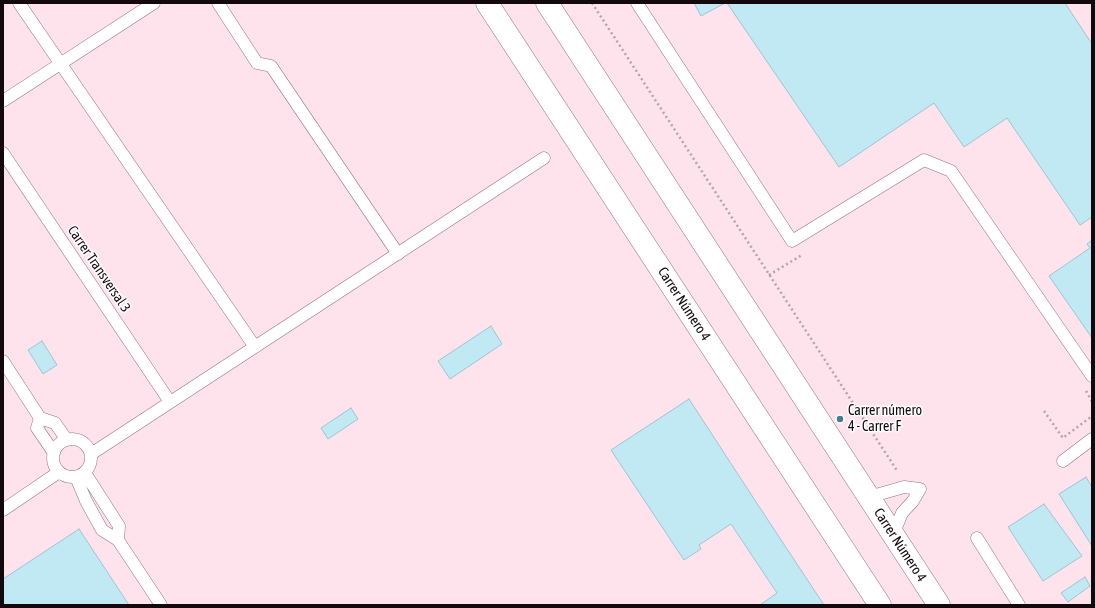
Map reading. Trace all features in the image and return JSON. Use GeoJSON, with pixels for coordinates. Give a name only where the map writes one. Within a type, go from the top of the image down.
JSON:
{"type":"FeatureCollection","features":[{"type":"Feature","properties":{"kind":"street","name":"Carrer Número 4"},"geometry":{"type":"LineString","coordinates":[[488,3],[880,605]]}},
{"type":"Feature","properties":{"kind":"street","name":"Carrer Número 4"},"geometry":{"type":"LineString","coordinates":[[547,3],[939,605]]}},
{"type":"Feature","properties":{"kind":"lane"},"geometry":{"type":"LineString","coordinates":[[19,3],[255,347]]}},
{"type":"Feature","properties":{"kind":"lane"},"geometry":{"type":"LineString","coordinates":[[3,101],[154,3]]}},
{"type":"Feature","properties":{"kind":"lane"},"geometry":{"type":"LineString","coordinates":[[218,3],[258,63],[271,66],[398,254]]}},
{"type":"Feature","properties":{"kind":"lane"},"geometry":{"type":"LineString","coordinates":[[637,3],[792,241],[924,160],[951,172],[1092,376]]}},
{"type":"Feature","properties":{"kind":"lane","name":"Carrer Transversal 3"},"geometry":{"type":"LineString","coordinates":[[3,153],[170,402]]}},
{"type":"Feature","properties":{"kind":"lane"},"geometry":{"type":"LineString","coordinates":[[91,454],[544,158]]}},
{"type":"Feature","properties":{"kind":"lane"},"geometry":{"type":"LineString","coordinates":[[3,361],[40,418],[55,423],[67,440]]}},
{"type":"Feature","properties":{"kind":"lane"},"geometry":{"type":"LineString","coordinates":[[40,418],[37,428],[54,453]]}},
{"type":"Feature","properties":{"kind":"lane"},"geometry":{"type":"LineString","coordinates":[[74,439],[80,441],[86,445],[91,454],[91,464],[80,475],[66,477],[59,472],[54,463],[54,453],[59,445],[67,440],[74,439]]}},
{"type":"Feature","properties":{"kind":"lane"},"geometry":{"type":"LineString","coordinates":[[1063,461],[1092,439]]}},
{"type":"Feature","properties":{"kind":"lane"},"geometry":{"type":"LineString","coordinates":[[3,510],[59,472]]}},
{"type":"Feature","properties":{"kind":"lane"},"geometry":{"type":"LineString","coordinates":[[80,475],[86,501],[102,530],[118,540],[161,605]]}},
{"type":"Feature","properties":{"kind":"lane"},"geometry":{"type":"LineString","coordinates":[[869,497],[904,487],[920,489],[913,501],[902,512],[893,535]]}},
{"type":"Feature","properties":{"kind":"lane"},"geometry":{"type":"LineString","coordinates":[[976,538],[1019,605]]}},
{"type":"Feature","properties":{"kind":"path"},"geometry":{"type":"LineString","coordinates":[[592,3],[908,488]]}},
{"type":"Feature","properties":{"kind":"path"},"geometry":{"type":"LineString","coordinates":[[769,276],[803,255]]}},
{"type":"Feature","properties":{"kind":"path"},"geometry":{"type":"LineString","coordinates":[[1083,388],[1092,401]]}},
{"type":"Feature","properties":{"kind":"path"},"geometry":{"type":"LineString","coordinates":[[1044,411],[1063,438],[1092,416]]}},
{"type":"Feature","properties":{"kind":"shaded area"},"geometry":{"type":"Polygon","coordinates":[[[3,3],[1092,3],[1092,605],[3,605],[3,3]]]}},
{"type":"Feature","properties":{"kind":"building"},"geometry":{"type":"Polygon","coordinates":[[[694,3],[725,3],[701,16],[694,3]]]}},
{"type":"Feature","properties":{"kind":"building"},"geometry":{"type":"Polygon","coordinates":[[[727,3],[1065,3],[1092,44],[1092,217],[1080,225],[1007,118],[964,147],[934,103],[839,167],[727,3]]]}},
{"type":"Feature","properties":{"kind":"building"},"geometry":{"type":"Polygon","coordinates":[[[1092,240],[1092,338],[1049,276],[1090,248],[1087,244],[1092,240]]]}},
{"type":"Feature","properties":{"kind":"building"},"geometry":{"type":"Polygon","coordinates":[[[491,326],[502,344],[450,379],[438,361],[491,326]]]}},
{"type":"Feature","properties":{"kind":"building"},"geometry":{"type":"Polygon","coordinates":[[[42,341],[57,365],[43,374],[28,350],[42,341]]]}},
{"type":"Feature","properties":{"kind":"building"},"geometry":{"type":"Polygon","coordinates":[[[689,399],[824,605],[760,605],[777,593],[731,524],[699,545],[701,549],[684,560],[611,450],[689,399]]]}},
{"type":"Feature","properties":{"kind":"building"},"geometry":{"type":"Polygon","coordinates":[[[351,408],[358,419],[328,439],[321,428],[351,408]]]}},
{"type":"Feature","properties":{"kind":"building"},"geometry":{"type":"Polygon","coordinates":[[[1086,477],[1092,487],[1092,546],[1059,494],[1086,477]]]}},
{"type":"Feature","properties":{"kind":"building"},"geometry":{"type":"Polygon","coordinates":[[[1044,504],[1082,556],[1043,581],[1008,527],[1044,504]]]}},
{"type":"Feature","properties":{"kind":"building"},"geometry":{"type":"Polygon","coordinates":[[[79,529],[129,605],[3,605],[3,579],[79,529]]]}},
{"type":"Feature","properties":{"kind":"building"},"geometry":{"type":"Polygon","coordinates":[[[1085,577],[1090,586],[1068,602],[1061,593],[1085,577]]]}},
{"type":"Feature","properties":{"kind":"place","name":"Carrer número 4 - Carrer F"},"geometry":{"type":"Point","coordinates":[840,419]}}]}
